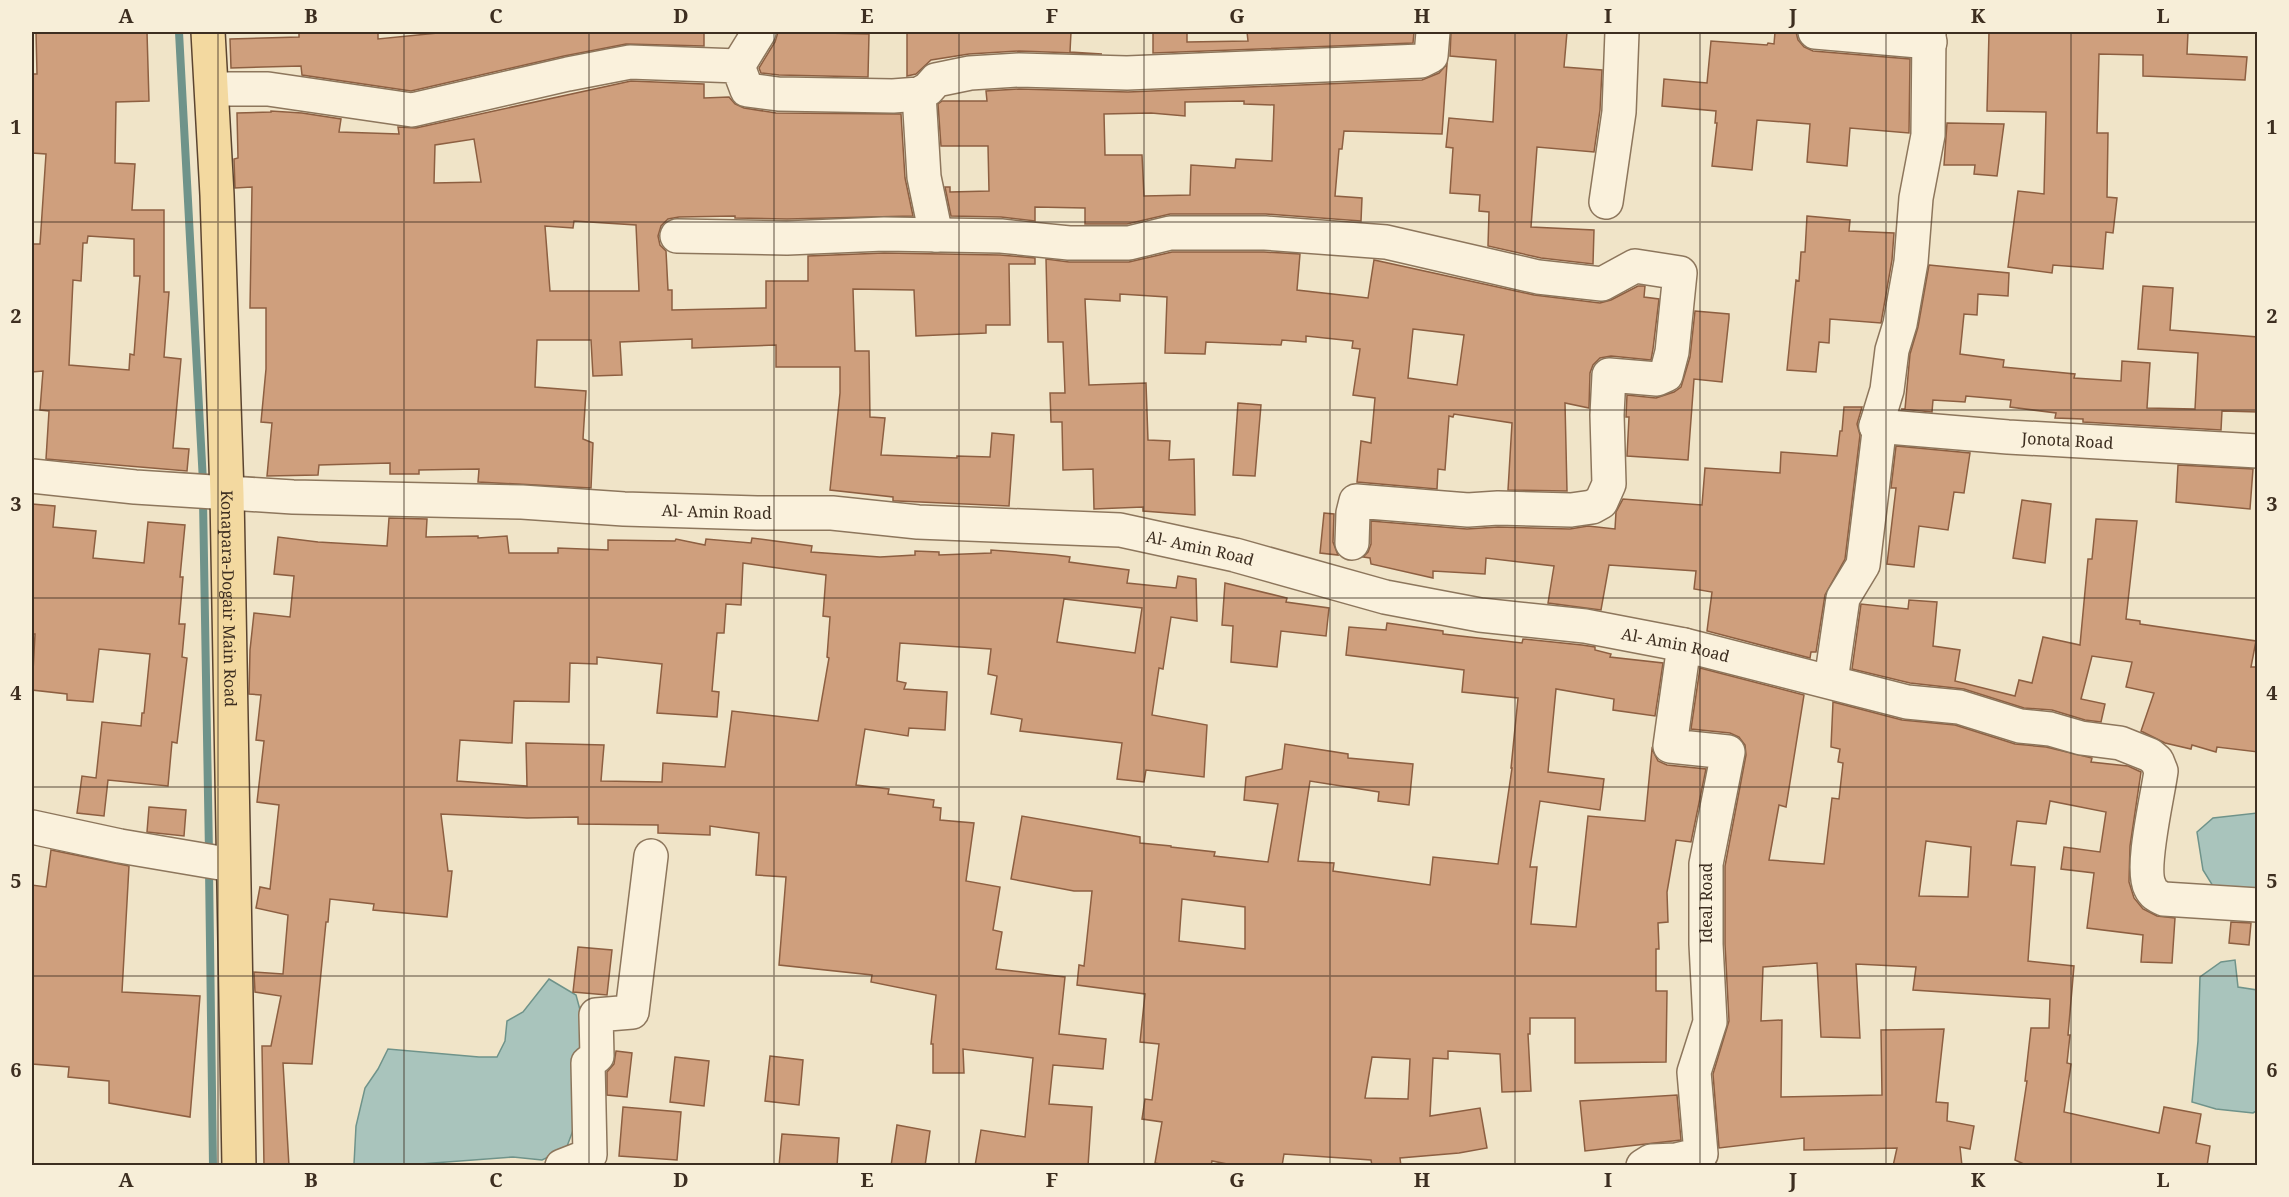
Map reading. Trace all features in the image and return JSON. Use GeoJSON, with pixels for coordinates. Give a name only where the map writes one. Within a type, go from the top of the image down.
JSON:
{"type":"FeatureCollection","features":[{"type":"Feature","properties":{"kind":"main road","name":"Konapara-Dogair Main Road"},"geometry":{"type":"LineString","coordinates":[[208,32],[227,494],[239,1166]]}},
{"type":"Feature","properties":{"kind":"street"},"geometry":{"type":"LineString","coordinates":[[738,66],[759,32]]}},
{"type":"Feature","properties":{"kind":"street"},"geometry":{"type":"LineString","coordinates":[[738,66],[747,90],[832,97],[893,96],[919,94],[928,89],[936,80],[970,73],[1029,70],[1127,73],[1421,61],[1431,56],[1433,32]]}},
{"type":"Feature","properties":{"kind":"street"},"geometry":{"type":"LineString","coordinates":[[1606,202],[1618,112],[1622,32]]}},
{"type":"Feature","properties":{"kind":"street"},"geometry":{"type":"LineString","coordinates":[[1815,32],[1930,37],[1928,135],[1916,198],[1911,262],[1900,324],[1892,350],[1887,390],[1876,426],[1879,432],[1863,565],[1843,598],[1831,681]]}},
{"type":"Feature","properties":{"kind":"street"},"geometry":{"type":"LineString","coordinates":[[212,89],[268,89],[412,110],[630,62],[738,66]]}},
{"type":"Feature","properties":{"kind":"street"},"geometry":{"type":"LineString","coordinates":[[919,94],[924,177],[936,235]]}},
{"type":"Feature","properties":{"kind":"street"},"geometry":{"type":"LineString","coordinates":[[676,236],[787,238],[884,234],[1001,236],[1069,243],[1129,243],[1170,233],[1265,233],[1386,242],[1538,277],[1581,282],[1602,284],[1635,266],[1680,273],[1672,352],[1666,375],[1657,379],[1609,375],[1607,434],[1609,484],[1601,502],[1592,507],[1571,510],[1498,508],[1468,510],[1356,501],[1353,513],[1352,543]]}},
{"type":"Feature","properties":{"kind":"street","name":"Jonota Road"},"geometry":{"type":"LineString","coordinates":[[1876,426],[2008,437],[2258,451]]}},
{"type":"Feature","properties":{"kind":"street","name":"Al- Amin Road"},"geometry":{"type":"LineString","coordinates":[[32,476],[227,494],[522,502],[624,509],[832,513],[918,522],[1120,530],[1235,555],[1385,597],[1480,615],[1585,626],[1684,645],[1907,702],[1959,707],[2020,726],[2050,729],[2081,738],[2120,743],[2150,755],[2157,761],[2161,771],[2146,868],[2148,885],[2154,894],[2164,898],[2258,905]]}},
{"type":"Feature","properties":{"kind":"street","name":"Ideal Road"},"geometry":{"type":"LineString","coordinates":[[1643,1166],[1651,1161],[1676,1160],[1701,1154],[1694,1072],[1710,1022],[1706,944],[1706,864],[1728,752],[1670,746],[1684,645]]}},
{"type":"Feature","properties":{"kind":"street"},"geometry":{"type":"LineString","coordinates":[[32,827],[120,846],[232,865]]}},
{"type":"Feature","properties":{"kind":"street"},"geometry":{"type":"LineString","coordinates":[[562,1166],[590,1155],[588,1063],[597,1056],[596,1015],[632,1012],[651,856]]}},
{"type":"Feature","properties":{"kind":"water"},"geometry":{"type":"Polygon","coordinates":[[[2257,813],[2257,909],[2216,891],[2203,870],[2197,832],[2213,818],[2257,813]]]}},
{"type":"Feature","properties":{"kind":"water"},"geometry":{"type":"Polygon","coordinates":[[[2235,960],[2238,987],[2257,990],[2258,1110],[2253,1113],[2216,1109],[2192,1102],[2198,1041],[2200,977],[2221,962],[2235,960]]]}},
{"type":"Feature","properties":{"kind":"water"},"geometry":{"type":"Polygon","coordinates":[[[549,979],[576,995],[586,1032],[578,1117],[566,1149],[542,1160],[513,1157],[420,1164],[354,1164],[356,1126],[365,1088],[388,1049],[497,1057],[505,1041],[507,1021],[523,1012],[549,979]]]}},
{"type":"Feature","properties":{"kind":"building"},"geometry":{"type":"Polygon","coordinates":[[[36,32],[147,32],[149,101],[116,102],[115,163],[135,164],[132,210],[164,210],[164,292],[169,292],[164,357],[181,359],[173,448],[189,449],[187,471],[46,459],[49,411],[40,410],[43,371],[32,372],[32,244],[40,244],[46,154],[32,153],[32,74],[37,74],[36,32]],[[88,236],[87,243],[83,243],[81,281],[73,280],[69,365],[129,370],[130,354],[134,355],[140,276],[134,276],[134,239],[88,236]]]}},
{"type":"Feature","properties":{"kind":"building"},"geometry":{"type":"Polygon","coordinates":[[[299,32],[378,32],[378,39],[448,32],[704,32],[704,46],[626,44],[411,91],[302,75],[301,66],[231,68],[230,39],[299,37],[299,32]]]}},
{"type":"Feature","properties":{"kind":"building"},"geometry":{"type":"Polygon","coordinates":[[[778,32],[869,34],[868,77],[761,73],[759,68],[775,42],[778,32]]]}},
{"type":"Feature","properties":{"kind":"building"},"geometry":{"type":"Polygon","coordinates":[[[907,32],[1071,32],[1070,52],[1102,54],[1019,51],[969,54],[931,60],[916,74],[907,76],[907,32]]]}},
{"type":"Feature","properties":{"kind":"building"},"geometry":{"type":"Polygon","coordinates":[[[1153,32],[1187,32],[1187,42],[1248,41],[1247,32],[1414,32],[1413,43],[1153,53],[1153,32]]]}},
{"type":"Feature","properties":{"kind":"building"},"geometry":{"type":"Polygon","coordinates":[[[1451,32],[1567,32],[1564,67],[1602,70],[1600,110],[1594,152],[1537,147],[1531,227],[1594,230],[1593,264],[1541,258],[1488,246],[1489,212],[1479,211],[1480,195],[1450,193],[1453,148],[1446,147],[1449,118],[1493,122],[1496,60],[1450,56],[1451,32]]]}},
{"type":"Feature","properties":{"kind":"building"},"geometry":{"type":"Polygon","coordinates":[[[1775,32],[1796,32],[1798,40],[1804,47],[1813,51],[1910,59],[1909,133],[1850,128],[1847,166],[1807,162],[1810,124],[1757,120],[1752,170],[1712,166],[1717,123],[1715,123],[1716,111],[1662,106],[1664,79],[1707,83],[1711,41],[1767,45],[1768,43],[1774,44],[1775,32]]]}},
{"type":"Feature","properties":{"kind":"building"},"geometry":{"type":"Polygon","coordinates":[[[1989,32],[2188,32],[2187,54],[2247,57],[2245,80],[2143,76],[2143,55],[2099,54],[2097,133],[2108,133],[2107,197],[2117,198],[2113,233],[2106,232],[2103,269],[2053,265],[2052,273],[2008,267],[2018,191],[2044,194],[2046,112],[1987,111],[1989,32]]]}},
{"type":"Feature","properties":{"kind":"building"},"geometry":{"type":"Polygon","coordinates":[[[1447,64],[1442,134],[1344,131],[1342,149],[1339,149],[1335,196],[1362,198],[1361,221],[1266,214],[1170,214],[1127,224],[1085,224],[1085,208],[1035,207],[1035,221],[1001,217],[951,216],[945,187],[950,187],[950,192],[989,191],[988,146],[941,146],[938,104],[942,101],[987,101],[986,91],[1019,89],[1128,92],[1422,80],[1439,73],[1447,64]],[[1244,101],[1185,102],[1185,116],[1151,113],[1104,114],[1105,155],[1142,155],[1144,196],[1190,195],[1191,165],[1235,168],[1236,159],[1272,161],[1274,105],[1244,104],[1244,101]]]}},
{"type":"Feature","properties":{"kind":"building"},"geometry":{"type":"Polygon","coordinates":[[[631,81],[704,84],[704,98],[729,97],[735,104],[744,108],[776,113],[901,114],[905,178],[913,216],[787,219],[735,218],[735,216],[668,219],[661,226],[658,236],[660,245],[666,251],[668,290],[672,290],[672,310],[766,308],[766,281],[808,281],[808,256],[884,253],[1000,255],[1035,258],[1035,264],[1009,264],[1010,325],[986,325],[986,333],[916,336],[914,290],[853,289],[855,351],[869,351],[870,417],[885,418],[881,455],[990,457],[992,433],[1014,435],[1009,506],[893,501],[893,497],[830,490],[840,393],[840,367],[776,367],[776,345],[692,348],[692,339],[620,342],[622,375],[593,376],[591,340],[537,340],[535,387],[586,391],[583,439],[593,443],[591,488],[478,482],[479,469],[419,470],[419,474],[390,474],[390,463],[319,465],[318,475],[267,476],[272,423],[261,422],[266,369],[266,308],[250,308],[252,187],[235,188],[234,159],[238,158],[237,113],[271,111],[341,119],[339,132],[399,134],[398,127],[416,128],[631,81]],[[474,139],[435,145],[434,183],[481,182],[474,139]],[[574,221],[573,228],[545,226],[550,291],[639,291],[636,225],[574,221]]]}},
{"type":"Feature","properties":{"kind":"building"},"geometry":{"type":"Polygon","coordinates":[[[1947,123],[2004,124],[1997,176],[1974,174],[1975,165],[1944,165],[1947,123]]]}},
{"type":"Feature","properties":{"kind":"building"},"geometry":{"type":"Polygon","coordinates":[[[1807,216],[1850,220],[1849,231],[1894,233],[1892,260],[1881,323],[1830,319],[1829,343],[1819,342],[1816,372],[1787,370],[1796,280],[1799,281],[1801,252],[1805,252],[1807,216]]]}},
{"type":"Feature","properties":{"kind":"building"},"geometry":{"type":"Polygon","coordinates":[[[1172,252],[1300,254],[1297,290],[1368,298],[1374,260],[1534,295],[1600,303],[1638,286],[1645,286],[1644,297],[1659,299],[1651,360],[1611,356],[1600,358],[1593,365],[1590,373],[1589,408],[1565,403],[1567,491],[1508,490],[1512,423],[1454,414],[1453,417],[1449,416],[1445,470],[1438,469],[1437,489],[1357,482],[1361,441],[1371,443],[1375,398],[1353,395],[1360,349],[1352,348],[1353,341],[1306,336],[1306,342],[1282,340],[1281,345],[1206,342],[1205,354],[1165,353],[1167,297],[1120,294],[1120,301],[1085,299],[1089,385],[1146,383],[1148,440],[1170,441],[1169,460],[1194,459],[1195,515],[1143,511],[1143,507],[1094,509],[1093,469],[1063,470],[1062,422],[1051,422],[1050,393],[1065,393],[1063,342],[1048,342],[1046,259],[1069,262],[1129,262],[1172,252]],[[1413,329],[1408,378],[1457,385],[1464,335],[1413,329]]]}},
{"type":"Feature","properties":{"kind":"building"},"geometry":{"type":"Polygon","coordinates":[[[1929,265],[2009,273],[2008,296],[1978,294],[1977,315],[1964,314],[1960,354],[2004,360],[2003,367],[2075,374],[2074,378],[2121,381],[2122,361],[2150,363],[2147,408],[2195,409],[2198,353],[2138,349],[2143,286],[2173,288],[2170,330],[2258,337],[2258,412],[2222,411],[2221,430],[2083,422],[2083,419],[2055,418],[2056,413],[2010,407],[2011,400],[1966,396],[1965,402],[1933,400],[1932,412],[1901,409],[1905,409],[1910,354],[1918,327],[1929,265]]]}},
{"type":"Feature","properties":{"kind":"building"},"geometry":{"type":"Polygon","coordinates":[[[1695,311],[1729,314],[1729,318],[1722,382],[1694,379],[1688,460],[1627,456],[1629,417],[1626,417],[1627,395],[1656,398],[1681,387],[1690,357],[1695,311]]]}},
{"type":"Feature","properties":{"kind":"building"},"geometry":{"type":"Polygon","coordinates":[[[1238,403],[1261,405],[1255,476],[1233,475],[1238,403]]]}},
{"type":"Feature","properties":{"kind":"building"},"geometry":{"type":"Polygon","coordinates":[[[1844,407],[1862,407],[1857,424],[1860,435],[1845,559],[1825,595],[1816,652],[1811,652],[1810,658],[1707,631],[1712,592],[1694,589],[1696,571],[1609,565],[1601,610],[1548,603],[1554,566],[1486,558],[1485,574],[1433,571],[1433,578],[1371,564],[1370,558],[1363,557],[1371,544],[1371,521],[1467,529],[1498,527],[1570,529],[1588,526],[1615,529],[1616,512],[1623,499],[1702,505],[1705,468],[1780,473],[1781,452],[1837,456],[1844,407]]]}},
{"type":"Feature","properties":{"kind":"building"},"geometry":{"type":"Polygon","coordinates":[[[1896,446],[1970,453],[1964,493],[1954,492],[1948,530],[1919,526],[1914,567],[1887,564],[1896,488],[1891,488],[1896,446]]]}},
{"type":"Feature","properties":{"kind":"building"},"geometry":{"type":"Polygon","coordinates":[[[2178,465],[2253,469],[2250,509],[2176,502],[2178,465]]]}},
{"type":"Feature","properties":{"kind":"building"},"geometry":{"type":"Polygon","coordinates":[[[2022,500],[2051,504],[2045,563],[2013,558],[2022,500]]]}},
{"type":"Feature","properties":{"kind":"building"},"geometry":{"type":"Polygon","coordinates":[[[32,504],[55,506],[53,527],[96,531],[93,558],[144,563],[148,522],[185,525],[180,577],[183,577],[179,624],[185,624],[182,657],[187,658],[177,743],[172,742],[168,786],[108,780],[104,816],[77,813],[82,776],[96,778],[102,722],[141,726],[150,654],[99,649],[93,702],[67,700],[67,694],[32,690],[35,634],[32,634],[32,504]]]}},
{"type":"Feature","properties":{"kind":"building"},"geometry":{"type":"Polygon","coordinates":[[[1324,513],[1334,514],[1333,542],[1338,555],[1320,553],[1324,513]]]}},
{"type":"Feature","properties":{"kind":"building"},"geometry":{"type":"Polygon","coordinates":[[[389,518],[427,519],[426,537],[507,536],[509,553],[558,553],[558,548],[608,550],[608,540],[675,541],[676,539],[705,545],[706,539],[751,543],[752,538],[812,546],[811,552],[880,557],[915,555],[915,551],[939,552],[939,555],[991,553],[991,550],[1055,555],[1070,557],[1069,562],[1129,570],[1127,583],[1176,588],[1178,576],[1196,579],[1197,621],[1171,617],[1163,669],[1159,668],[1152,715],[1207,725],[1204,777],[1146,770],[1144,782],[1117,779],[1122,743],[1020,731],[1022,719],[991,714],[997,676],[988,674],[991,649],[900,643],[897,681],[906,683],[904,689],[947,692],[945,730],[909,728],[908,736],[865,729],[856,785],[889,789],[888,794],[934,800],[933,807],[941,808],[940,820],[974,823],[966,881],[1000,887],[993,930],[1002,932],[996,969],[1065,977],[1059,1034],[1106,1039],[1103,1069],[1053,1065],[1049,1104],[1092,1107],[1088,1166],[975,1166],[981,1130],[1025,1137],[1033,1058],[963,1049],[964,1073],[933,1073],[933,1044],[931,1044],[936,995],[871,982],[872,975],[779,965],[786,877],[756,875],[759,833],[710,826],[710,835],[658,833],[658,825],[578,824],[578,817],[527,818],[441,814],[448,871],[452,871],[447,917],[373,910],[374,904],[330,899],[312,1064],[283,1063],[289,1166],[264,1166],[262,1046],[271,1046],[281,996],[255,992],[254,972],[283,974],[288,915],[256,908],[260,887],[270,889],[279,805],[257,802],[264,741],[256,740],[261,695],[249,694],[254,613],[290,617],[294,576],[274,574],[278,537],[387,546],[389,518]],[[743,563],[741,605],[726,604],[724,633],[717,633],[712,691],[719,692],[717,717],[657,713],[662,664],[597,657],[597,664],[570,663],[569,702],[514,701],[512,743],[460,740],[457,781],[527,786],[526,743],[604,745],[601,781],[662,782],[663,763],[725,767],[732,711],[818,721],[829,658],[827,657],[830,617],[823,616],[826,575],[743,563]],[[1064,599],[1057,642],[1135,653],[1142,608],[1064,599]]]}},
{"type":"Feature","properties":{"kind":"building"},"geometry":{"type":"Polygon","coordinates":[[[2096,519],[2137,521],[2126,619],[2140,621],[2140,624],[2256,641],[2251,667],[2258,667],[2258,752],[2217,747],[2216,752],[2192,745],[2191,749],[2165,743],[2141,731],[2154,693],[2126,687],[2132,662],[2092,656],[2081,699],[2105,704],[2101,722],[2085,720],[2052,710],[2024,708],[1964,689],[1910,683],[1852,669],[1861,604],[1908,609],[1909,600],[1937,602],[1933,646],[1960,650],[1955,681],[2015,696],[2019,680],[2032,683],[2043,637],[2080,645],[2088,559],[2092,559],[2096,519]]]}},
{"type":"Feature","properties":{"kind":"building"},"geometry":{"type":"Polygon","coordinates":[[[1225,583],[1287,598],[1286,602],[1329,608],[1326,636],[1281,631],[1277,667],[1231,662],[1233,626],[1222,625],[1225,583]]]}},
{"type":"Feature","properties":{"kind":"building"},"geometry":{"type":"Polygon","coordinates":[[[1387,623],[1443,631],[1443,634],[1522,643],[1523,639],[1582,645],[1595,647],[1595,650],[1611,654],[1610,657],[1663,663],[1655,716],[1613,710],[1614,699],[1556,689],[1548,772],[1604,779],[1600,810],[1540,801],[1530,867],[1537,867],[1531,924],[1576,927],[1588,816],[1645,821],[1652,749],[1658,761],[1667,765],[1706,769],[1691,842],[1676,840],[1667,892],[1668,922],[1658,923],[1656,991],[1667,991],[1666,1062],[1575,1063],[1575,1018],[1530,1018],[1530,1034],[1528,1034],[1531,1091],[1502,1092],[1500,1054],[1448,1051],[1448,1059],[1433,1058],[1430,1116],[1480,1108],[1487,1148],[1400,1158],[1401,1166],[1372,1166],[1371,1160],[1284,1154],[1282,1166],[1237,1166],[1212,1161],[1211,1166],[1169,1166],[1155,1163],[1162,1122],[1142,1119],[1145,1099],[1152,1100],[1159,1044],[1140,1042],[1145,994],[1077,985],[1079,965],[1084,966],[1092,891],[1074,891],[1011,879],[1022,816],[1140,837],[1140,843],[1215,852],[1214,856],[1268,862],[1278,804],[1244,800],[1246,777],[1282,769],[1285,744],[1348,754],[1348,758],[1413,764],[1409,805],[1378,801],[1379,792],[1310,781],[1298,861],[1334,863],[1333,871],[1430,885],[1433,857],[1498,864],[1512,768],[1518,698],[1462,692],[1464,670],[1346,655],[1349,627],[1386,630],[1387,623]],[[1182,899],[1179,941],[1245,949],[1245,907],[1182,899]],[[1372,1057],[1365,1098],[1408,1099],[1410,1059],[1372,1057]]]}},
{"type":"Feature","properties":{"kind":"building"},"geometry":{"type":"Polygon","coordinates":[[[1700,668],[1804,695],[1786,807],[1779,805],[1769,860],[1824,864],[1832,798],[1839,799],[1843,763],[1838,762],[1840,749],[1831,747],[1833,702],[1902,720],[1955,725],[2015,744],[2046,747],[2092,758],[2091,762],[2128,766],[2141,772],[2130,846],[2129,882],[2134,898],[2143,909],[2157,916],[2175,918],[2172,963],[2141,962],[2143,935],[2087,928],[2094,873],[2061,869],[2064,847],[2100,852],[2106,812],[2050,801],[2046,824],[2017,821],[2011,865],[2035,867],[2028,961],[2074,966],[2067,1063],[2071,1064],[2064,1112],[2159,1133],[2164,1107],[2201,1114],[2196,1143],[2210,1146],[2207,1166],[2028,1166],[2015,1160],[2027,1081],[2025,1081],[2031,1028],[2049,1028],[2050,999],[1913,990],[1916,967],[1856,964],[1860,1038],[1821,1037],[1817,963],[1763,967],[1761,1021],[1782,1020],[1781,1097],[1882,1095],[1881,1030],[1944,1029],[1936,1102],[1948,1103],[1947,1121],[1974,1126],[1970,1149],[1960,1147],[1962,1166],[1893,1166],[1897,1148],[1804,1150],[1804,1138],[1719,1148],[1713,1074],[1729,1021],[1725,944],[1725,866],[1746,755],[1745,745],[1739,737],[1730,733],[1691,729],[1700,668]],[[1926,841],[1919,896],[1968,897],[1971,847],[1926,841]]]}},
{"type":"Feature","properties":{"kind":"building"},"geometry":{"type":"Polygon","coordinates":[[[149,807],[186,810],[184,836],[147,832],[149,807]]]}},
{"type":"Feature","properties":{"kind":"building"},"geometry":{"type":"Polygon","coordinates":[[[51,850],[129,866],[122,992],[200,996],[190,1117],[109,1103],[109,1081],[68,1077],[69,1067],[32,1064],[32,885],[46,887],[51,850]]]}},
{"type":"Feature","properties":{"kind":"building"},"geometry":{"type":"Polygon","coordinates":[[[2231,922],[2251,923],[2249,945],[2229,943],[2231,922]]]}},
{"type":"Feature","properties":{"kind":"building"},"geometry":{"type":"Polygon","coordinates":[[[578,947],[612,950],[607,995],[573,992],[578,947]]]}},
{"type":"Feature","properties":{"kind":"building"},"geometry":{"type":"Polygon","coordinates":[[[616,1051],[632,1053],[627,1097],[607,1095],[607,1072],[614,1064],[616,1051]]]}},
{"type":"Feature","properties":{"kind":"building"},"geometry":{"type":"Polygon","coordinates":[[[770,1056],[803,1060],[799,1105],[765,1101],[770,1056]]]}},
{"type":"Feature","properties":{"kind":"building"},"geometry":{"type":"Polygon","coordinates":[[[675,1057],[709,1061],[704,1106],[670,1102],[675,1057]]]}},
{"type":"Feature","properties":{"kind":"building"},"geometry":{"type":"Polygon","coordinates":[[[1677,1095],[1681,1140],[1585,1151],[1580,1101],[1677,1095]]]}},
{"type":"Feature","properties":{"kind":"building"},"geometry":{"type":"Polygon","coordinates":[[[623,1107],[681,1112],[677,1160],[619,1156],[623,1107]]]}},
{"type":"Feature","properties":{"kind":"building"},"geometry":{"type":"Polygon","coordinates":[[[897,1125],[930,1131],[925,1166],[891,1166],[897,1125]]]}},
{"type":"Feature","properties":{"kind":"building"},"geometry":{"type":"Polygon","coordinates":[[[782,1134],[839,1138],[837,1166],[779,1166],[782,1134]]]}},
{"type":"Feature","properties":{"kind":"waterway"},"geometry":{"type":"LineString","coordinates":[[179,32],[203,482]]}},
{"type":"Feature","properties":{"kind":"waterway"},"geometry":{"type":"LineString","coordinates":[[203,500],[209,854]]}},
{"type":"Feature","properties":{"kind":"waterway"},"geometry":{"type":"LineString","coordinates":[[209,869],[213,1166]]}}]}
